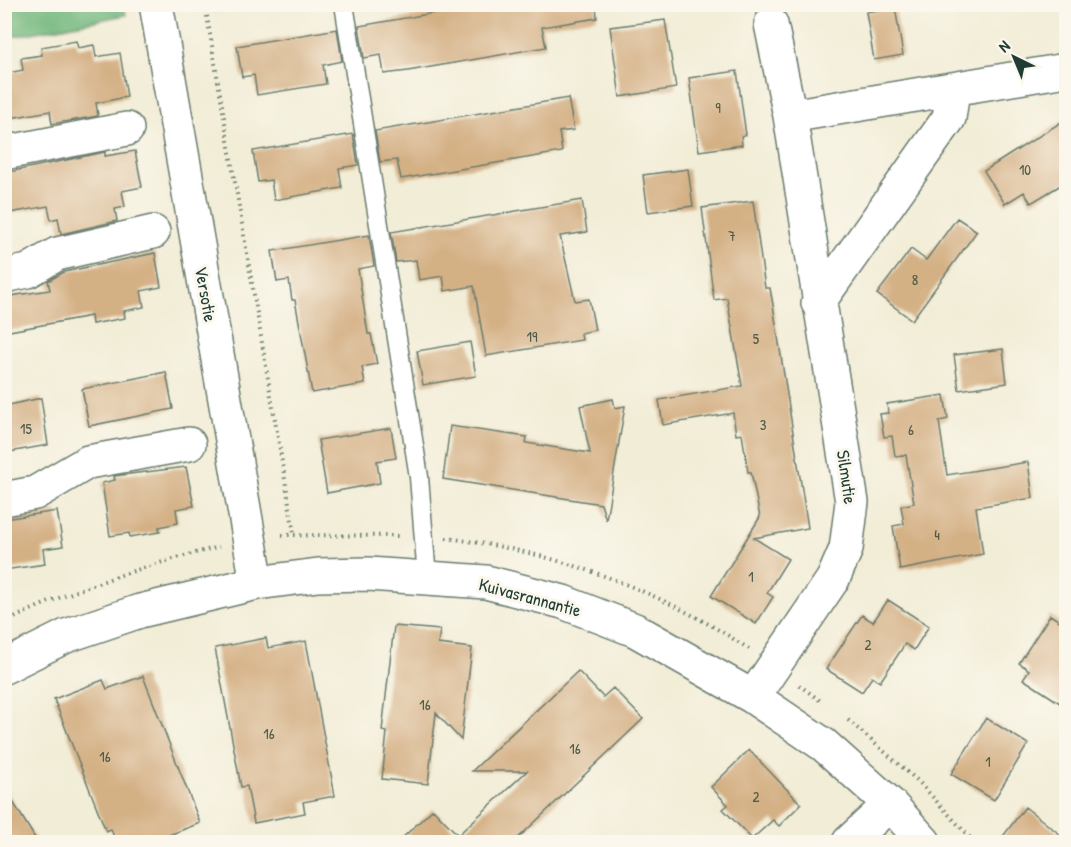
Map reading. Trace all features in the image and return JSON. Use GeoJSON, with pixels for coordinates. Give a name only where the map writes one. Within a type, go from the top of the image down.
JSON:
{"type":"FeatureCollection","features":[{"type":"Feature","properties":{"kind":"street","name":"Versotie"},"geometry":{"type":"LineString","coordinates":[[156,4],[257,583]]}},
{"type":"Feature","properties":{"kind":"street","name":"Silmutie"},"geometry":{"type":"LineString","coordinates":[[753,697],[833,579],[846,549],[851,525],[852,502],[818,303],[790,116],[771,24]]}},
{"type":"Feature","properties":{"kind":"street"},"geometry":{"type":"LineString","coordinates":[[790,116],[953,91],[1066,70]]}},
{"type":"Feature","properties":{"kind":"street"},"geometry":{"type":"LineString","coordinates":[[818,303],[949,118],[953,91]]}},
{"type":"Feature","properties":{"kind":"street"},"geometry":{"type":"LineString","coordinates":[[4,153],[127,129]]}},
{"type":"Feature","properties":{"kind":"street"},"geometry":{"type":"LineString","coordinates":[[4,276],[28,271],[57,254],[153,232]]}},
{"type":"Feature","properties":{"kind":"street"},"geometry":{"type":"LineString","coordinates":[[4,499],[35,493],[88,462],[189,444]]}},
{"type":"Feature","properties":{"kind":"street","name":"Kuivasrannantie"},"geometry":{"type":"LineString","coordinates":[[4,667],[66,636],[140,611],[257,583],[328,575],[368,574],[486,582],[563,602],[635,630],[753,697],[824,745],[891,804],[924,843]]}},
{"type":"Feature","properties":{"kind":"street"},"geometry":{"type":"LineString","coordinates":[[849,843],[891,804]]}},
{"type":"Feature","properties":{"kind":"lane"},"geometry":{"type":"LineString","coordinates":[[344,4],[419,477],[427,578]]}},
{"type":"Feature","properties":{"kind":"path"},"geometry":{"type":"LineString","coordinates":[[204,4],[294,533]]}},
{"type":"Feature","properties":{"kind":"path"},"geometry":{"type":"LineString","coordinates":[[4,623],[36,607],[105,582],[248,540]]}},
{"type":"Feature","properties":{"kind":"green space"},"geometry":{"type":"Polygon","coordinates":[[[5,4],[124,5],[126,15],[5,38],[5,4]]]}},
{"type":"Feature","properties":{"kind":"green space"},"geometry":{"type":"Polygon","coordinates":[[[213,4],[258,4],[258,5],[213,11],[213,4]]]}},
{"type":"Feature","properties":{"kind":"building"},"geometry":{"type":"Polygon","coordinates":[[[486,4],[596,4],[597,18],[542,27],[546,47],[408,71],[384,74],[381,55],[364,58],[359,26],[486,4]]]}},
{"type":"Feature","properties":{"kind":"building"},"geometry":{"type":"Polygon","coordinates":[[[895,7],[903,55],[874,60],[866,12],[895,7]]]}},
{"type":"Feature","properties":{"kind":"building"},"geometry":{"type":"Polygon","coordinates":[[[665,20],[676,88],[620,97],[610,27],[665,20]]]}},
{"type":"Feature","properties":{"kind":"building"},"geometry":{"type":"Polygon","coordinates":[[[337,29],[342,61],[323,65],[326,84],[257,95],[254,75],[242,77],[237,46],[337,29]]]}},
{"type":"Feature","properties":{"kind":"building"},"geometry":{"type":"Polygon","coordinates":[[[76,41],[78,48],[94,45],[96,57],[120,53],[127,97],[96,103],[98,116],[52,124],[50,111],[4,119],[4,74],[23,70],[21,58],[42,55],[41,47],[76,41]]]}},
{"type":"Feature","properties":{"kind":"building"},"geometry":{"type":"Polygon","coordinates":[[[737,71],[746,135],[741,136],[742,145],[699,151],[689,78],[737,71]]]}},
{"type":"Feature","properties":{"kind":"building"},"geometry":{"type":"Polygon","coordinates":[[[568,98],[574,130],[559,132],[562,152],[401,179],[397,160],[380,162],[375,131],[568,98]]]}},
{"type":"Feature","properties":{"kind":"building"},"geometry":{"type":"Polygon","coordinates":[[[1066,119],[1066,182],[1031,203],[1024,192],[1005,204],[984,171],[1066,119]]]}},
{"type":"Feature","properties":{"kind":"building"},"geometry":{"type":"Polygon","coordinates":[[[353,134],[358,165],[339,168],[342,188],[274,200],[271,180],[258,182],[253,151],[353,134]]]}},
{"type":"Feature","properties":{"kind":"building"},"geometry":{"type":"Polygon","coordinates":[[[135,151],[142,187],[122,191],[125,207],[115,209],[117,221],[61,234],[58,218],[51,220],[48,206],[4,214],[4,173],[105,152],[105,156],[135,151]]]}},
{"type":"Feature","properties":{"kind":"building"},"geometry":{"type":"Polygon","coordinates":[[[688,169],[693,206],[648,212],[643,175],[688,169]]]}},
{"type":"Feature","properties":{"kind":"building"},"geometry":{"type":"Polygon","coordinates":[[[582,200],[587,232],[560,236],[575,301],[589,299],[595,330],[581,333],[582,340],[486,356],[474,286],[445,291],[443,276],[419,280],[416,260],[396,262],[391,232],[582,200]]]}},
{"type":"Feature","properties":{"kind":"building"},"geometry":{"type":"Polygon","coordinates":[[[753,201],[765,288],[770,288],[808,528],[754,538],[788,559],[767,593],[773,597],[756,624],[711,596],[760,517],[751,472],[748,472],[742,434],[736,435],[733,413],[663,425],[659,400],[742,386],[727,298],[714,300],[702,208],[753,201]]]}},
{"type":"Feature","properties":{"kind":"building"},"geometry":{"type":"Polygon","coordinates":[[[957,218],[977,231],[912,320],[877,294],[911,249],[926,260],[957,218]]]}},
{"type":"Feature","properties":{"kind":"building"},"geometry":{"type":"Polygon","coordinates":[[[369,235],[374,266],[358,269],[368,334],[371,334],[377,364],[362,367],[365,384],[312,393],[295,300],[292,300],[289,280],[277,282],[272,251],[369,235]]]}},
{"type":"Feature","properties":{"kind":"building"},"geometry":{"type":"Polygon","coordinates":[[[155,253],[161,287],[141,291],[144,307],[124,311],[125,318],[92,324],[91,316],[4,332],[4,297],[50,290],[48,281],[64,272],[155,253]]]}},
{"type":"Feature","properties":{"kind":"building"},"geometry":{"type":"Polygon","coordinates":[[[470,342],[476,376],[423,385],[417,351],[470,342]]]}},
{"type":"Feature","properties":{"kind":"building"},"geometry":{"type":"Polygon","coordinates":[[[1003,349],[1007,383],[959,390],[954,355],[1003,349]]]}},
{"type":"Feature","properties":{"kind":"building"},"geometry":{"type":"Polygon","coordinates":[[[166,372],[173,409],[89,426],[82,389],[166,372]]]}},
{"type":"Feature","properties":{"kind":"building"},"geometry":{"type":"Polygon","coordinates":[[[944,395],[948,419],[939,421],[947,475],[1028,462],[1033,498],[976,507],[983,554],[900,570],[893,526],[904,524],[901,506],[914,503],[906,455],[895,456],[892,436],[884,437],[880,414],[888,413],[887,404],[944,395]]]}},
{"type":"Feature","properties":{"kind":"building"},"geometry":{"type":"Polygon","coordinates":[[[41,398],[48,445],[4,453],[4,406],[41,398]]]}},
{"type":"Feature","properties":{"kind":"building"},"geometry":{"type":"Polygon","coordinates":[[[613,399],[615,408],[625,406],[606,520],[601,504],[443,479],[450,426],[527,437],[526,443],[590,453],[580,406],[613,399]]]}},
{"type":"Feature","properties":{"kind":"building"},"geometry":{"type":"Polygon","coordinates":[[[391,428],[396,458],[377,461],[380,483],[327,493],[318,440],[391,428]]]}},
{"type":"Feature","properties":{"kind":"building"},"geometry":{"type":"Polygon","coordinates":[[[186,467],[194,506],[176,509],[178,523],[159,527],[160,532],[130,537],[129,533],[110,536],[102,483],[115,480],[114,476],[186,467]]]}},
{"type":"Feature","properties":{"kind":"building"},"geometry":{"type":"Polygon","coordinates":[[[57,511],[63,546],[43,549],[45,564],[4,570],[4,519],[57,511]]]}},
{"type":"Feature","properties":{"kind":"building"},"geometry":{"type":"Polygon","coordinates":[[[888,600],[929,626],[914,650],[905,644],[880,682],[872,677],[862,692],[826,669],[862,615],[873,622],[888,600]]]}},
{"type":"Feature","properties":{"kind":"building"},"geometry":{"type":"Polygon","coordinates":[[[1050,615],[1066,625],[1066,707],[1023,679],[1029,670],[1019,663],[1050,615]]]}},
{"type":"Feature","properties":{"kind":"building"},"geometry":{"type":"Polygon","coordinates":[[[394,626],[440,630],[438,644],[472,648],[461,740],[436,713],[428,784],[382,779],[387,732],[382,731],[394,626]]]}},
{"type":"Feature","properties":{"kind":"building"},"geometry":{"type":"Polygon","coordinates":[[[266,638],[268,648],[306,641],[335,796],[303,802],[305,813],[254,823],[247,786],[241,787],[215,648],[266,638]]]}},
{"type":"Feature","properties":{"kind":"building"},"geometry":{"type":"Polygon","coordinates":[[[578,671],[603,697],[613,688],[643,719],[513,843],[397,843],[433,809],[458,835],[527,771],[472,771],[578,671]]]}},
{"type":"Feature","properties":{"kind":"building"},"geometry":{"type":"Polygon","coordinates":[[[143,676],[200,823],[169,835],[172,843],[116,843],[111,829],[106,831],[54,699],[103,680],[107,689],[143,676]]]}},
{"type":"Feature","properties":{"kind":"building"},"geometry":{"type":"Polygon","coordinates":[[[986,718],[1028,744],[994,800],[951,774],[986,718]]]}},
{"type":"Feature","properties":{"kind":"building"},"geometry":{"type":"Polygon","coordinates":[[[749,750],[801,804],[779,826],[773,820],[752,839],[723,809],[728,805],[711,787],[749,750]]]}},
{"type":"Feature","properties":{"kind":"building"},"geometry":{"type":"Polygon","coordinates":[[[4,787],[38,843],[4,843],[4,787]]]}},
{"type":"Feature","properties":{"kind":"building"},"geometry":{"type":"Polygon","coordinates":[[[1025,807],[1066,839],[1066,843],[998,843],[1025,807]]]}}]}
